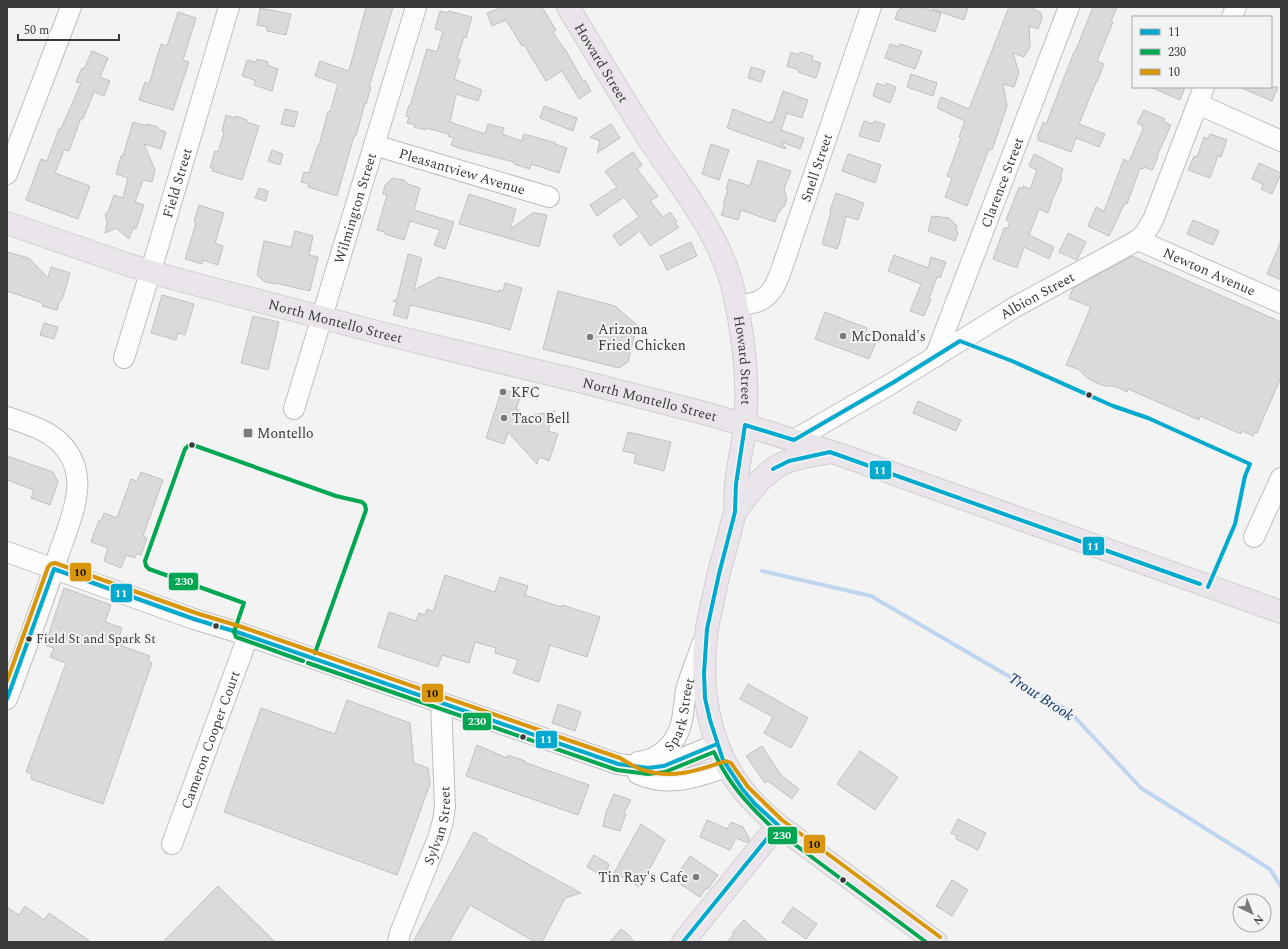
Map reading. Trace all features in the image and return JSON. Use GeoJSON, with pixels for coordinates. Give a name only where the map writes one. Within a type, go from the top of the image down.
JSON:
{"type":"FeatureCollection","features":[{"type":"Feature","properties":{"kind":"main road","name":"Howard Street"},"geometry":{"type":"LineString","coordinates":[[568,7],[606,71],[710,231],[724,260],[737,305],[745,361],[745,425],[736,484],[735,512],[707,629],[704,673],[705,698],[717,744],[727,767],[747,795],[778,825],[936,942]]}},
{"type":"Feature","properties":{"kind":"main road","name":"North Montello Street"},"geometry":{"type":"LineString","coordinates":[[7,223],[150,272],[381,333],[486,358],[745,425],[830,452],[1281,612]]}},
{"type":"Feature","properties":{"kind":"main road"},"geometry":{"type":"LineString","coordinates":[[735,512],[754,487],[770,471],[789,461],[830,452]]}},
{"type":"Feature","properties":{"kind":"main road"},"geometry":{"type":"LineString","coordinates":[[683,942],[778,825]]}},
{"type":"Feature","properties":{"kind":"street"},"geometry":{"type":"LineString","coordinates":[[7,174],[70,7]]}},
{"type":"Feature","properties":{"kind":"street","name":"Field Street"},"geometry":{"type":"LineString","coordinates":[[124,358],[229,7]]}},
{"type":"Feature","properties":{"kind":"street","name":"Wilmington Street"},"geometry":{"type":"LineString","coordinates":[[294,409],[416,7]]}},
{"type":"Feature","properties":{"kind":"street","name":"Snell Street"},"geometry":{"type":"LineString","coordinates":[[737,305],[761,301],[774,286],[784,262],[871,7]]}},
{"type":"Feature","properties":{"kind":"street","name":"Clarence Street"},"geometry":{"type":"LineString","coordinates":[[935,357],[1069,7]]}},
{"type":"Feature","properties":{"kind":"street"},"geometry":{"type":"LineString","coordinates":[[1201,96],[1281,141]]}},
{"type":"Feature","properties":{"kind":"street","name":"Albion Street"},"geometry":{"type":"LineString","coordinates":[[794,440],[859,403],[1015,308],[1138,240],[1145,233],[1153,220],[1201,96]]}},
{"type":"Feature","properties":{"kind":"street","name":"Pleasantview Avenue"},"geometry":{"type":"LineString","coordinates":[[374,145],[549,197]]}},
{"type":"Feature","properties":{"kind":"street","name":"Newton Avenue"},"geometry":{"type":"LineString","coordinates":[[1138,240],[1281,303]]}},
{"type":"Feature","properties":{"kind":"street"},"geometry":{"type":"LineString","coordinates":[[7,417],[45,431],[64,446],[75,467],[77,485],[75,505],[54,569],[7,700]]}},
{"type":"Feature","properties":{"kind":"street"},"geometry":{"type":"LineString","coordinates":[[1254,537],[1281,478]]}},
{"type":"Feature","properties":{"kind":"street","name":"Spark Street"},"geometry":{"type":"LineString","coordinates":[[7,552],[194,619],[248,636],[618,764],[640,775],[676,781],[727,767]]}},
{"type":"Feature","properties":{"kind":"street","name":"Spark Street"},"geometry":{"type":"LineString","coordinates":[[618,764],[643,761],[657,756],[668,748],[675,738],[681,725],[686,690],[707,629]]}},
{"type":"Feature","properties":{"kind":"street","name":"Cameron Cooper Court"},"geometry":{"type":"LineString","coordinates":[[172,844],[248,636]]}},
{"type":"Feature","properties":{"kind":"street","name":"Sylvan Street"},"geometry":{"type":"LineString","coordinates":[[398,942],[400,933],[438,838],[443,821],[445,806],[441,703]]}},
{"type":"Feature","properties":{"kind":"street","name":"Spark Street"},"geometry":{"type":"LineString","coordinates":[[618,764],[648,768],[664,766],[717,744]]}},
{"type":"Feature","properties":{"kind":"building"},"geometry":{"type":"Polygon","coordinates":[[[366,7],[393,7],[369,87],[371,87],[366,104],[365,103],[356,136],[354,136],[337,196],[308,187],[309,184],[301,182],[304,172],[309,173],[338,84],[315,76],[320,61],[349,71],[366,7]]]}},
{"type":"Feature","properties":{"kind":"building"},"geometry":{"type":"Polygon","coordinates":[[[502,7],[542,7],[556,30],[553,32],[565,49],[583,81],[585,80],[591,91],[579,99],[562,71],[546,81],[524,45],[522,46],[506,20],[492,26],[487,13],[502,7]]]}},
{"type":"Feature","properties":{"kind":"building"},"geometry":{"type":"Polygon","coordinates":[[[904,7],[920,7],[941,13],[935,32],[895,19],[898,10],[904,7]]]}},
{"type":"Feature","properties":{"kind":"building"},"geometry":{"type":"Polygon","coordinates":[[[932,7],[968,7],[964,20],[932,9],[932,7]]]}},
{"type":"Feature","properties":{"kind":"building"},"geometry":{"type":"Polygon","coordinates":[[[1009,7],[1033,7],[1041,13],[1042,19],[1038,29],[1029,26],[1030,47],[1024,57],[1013,53],[1019,73],[1014,87],[1003,84],[1007,106],[992,150],[989,149],[967,206],[945,197],[952,178],[947,176],[961,138],[959,137],[965,121],[937,108],[941,97],[969,109],[1009,7]]]}},
{"type":"Feature","properties":{"kind":"building"},"geometry":{"type":"Polygon","coordinates":[[[1093,7],[1117,7],[1111,21],[1113,22],[1097,61],[1104,64],[1079,124],[1105,134],[1099,147],[1076,138],[1071,152],[1038,140],[1038,135],[1043,122],[1046,124],[1093,7]]]}},
{"type":"Feature","properties":{"kind":"building"},"geometry":{"type":"Polygon","coordinates":[[[260,8],[291,14],[286,35],[267,31],[267,27],[257,25],[260,8]]]}},
{"type":"Feature","properties":{"kind":"building"},"geometry":{"type":"Polygon","coordinates":[[[440,11],[447,13],[448,11],[472,17],[466,38],[464,37],[457,59],[460,60],[454,79],[482,90],[478,101],[456,94],[450,122],[485,134],[488,124],[504,128],[502,134],[522,141],[524,134],[556,143],[555,144],[567,148],[559,173],[531,164],[530,169],[514,164],[514,162],[458,148],[451,145],[454,138],[448,136],[449,134],[426,128],[425,130],[407,123],[409,117],[406,116],[427,49],[437,52],[443,31],[435,29],[440,11]]]}},
{"type":"Feature","properties":{"kind":"building"},"geometry":{"type":"Polygon","coordinates":[[[178,12],[196,18],[183,60],[189,62],[173,110],[139,100],[145,82],[149,84],[161,44],[167,46],[178,12]]]}},
{"type":"Feature","properties":{"kind":"building"},"geometry":{"type":"Polygon","coordinates":[[[890,44],[899,47],[900,44],[922,51],[915,69],[885,58],[890,44]]]}},
{"type":"Feature","properties":{"kind":"building"},"geometry":{"type":"Polygon","coordinates":[[[92,51],[108,58],[100,77],[110,81],[104,96],[94,92],[83,119],[81,118],[69,151],[64,150],[55,173],[90,186],[78,219],[26,200],[41,159],[47,161],[59,129],[61,129],[81,83],[76,82],[92,51]]]}},
{"type":"Feature","properties":{"kind":"building"},"geometry":{"type":"Polygon","coordinates":[[[791,52],[799,55],[800,52],[813,56],[812,60],[821,63],[816,78],[798,72],[799,70],[787,66],[791,52]]]}},
{"type":"Feature","properties":{"kind":"building"},"geometry":{"type":"Polygon","coordinates":[[[257,59],[268,62],[267,65],[278,69],[272,91],[254,85],[255,80],[242,76],[247,60],[256,62],[257,59]]]}},
{"type":"Feature","properties":{"kind":"building"},"geometry":{"type":"Polygon","coordinates":[[[751,67],[765,71],[761,82],[748,78],[751,67]]]}},
{"type":"Feature","properties":{"kind":"building"},"geometry":{"type":"Polygon","coordinates":[[[911,74],[937,83],[933,96],[907,87],[911,74]]]}},
{"type":"Feature","properties":{"kind":"building"},"geometry":{"type":"Polygon","coordinates":[[[877,83],[885,86],[886,83],[896,87],[890,103],[873,96],[877,83]]]}},
{"type":"Feature","properties":{"kind":"building"},"geometry":{"type":"Polygon","coordinates":[[[1278,87],[1272,101],[1241,88],[1278,87]]]}},
{"type":"Feature","properties":{"kind":"building"},"geometry":{"type":"Polygon","coordinates":[[[1152,88],[1185,88],[1180,100],[1152,88]]]}},
{"type":"Feature","properties":{"kind":"building"},"geometry":{"type":"Polygon","coordinates":[[[783,91],[808,100],[802,118],[787,113],[781,130],[804,138],[800,149],[782,142],[786,149],[727,128],[733,109],[770,123],[771,121],[773,122],[783,91]]]}},
{"type":"Feature","properties":{"kind":"building"},"geometry":{"type":"Polygon","coordinates":[[[544,106],[577,118],[573,131],[540,118],[544,106]]]}},
{"type":"Feature","properties":{"kind":"building"},"geometry":{"type":"Polygon","coordinates":[[[285,109],[298,112],[294,127],[281,124],[285,109]]]}},
{"type":"Feature","properties":{"kind":"building"},"geometry":{"type":"Polygon","coordinates":[[[1144,110],[1165,119],[1163,121],[1171,125],[1152,170],[1144,167],[1143,169],[1140,168],[1127,204],[1125,203],[1109,236],[1088,226],[1096,207],[1104,211],[1124,159],[1129,162],[1143,129],[1143,126],[1137,123],[1144,110]]]}},
{"type":"Feature","properties":{"kind":"building"},"geometry":{"type":"Polygon","coordinates":[[[226,115],[235,118],[236,116],[259,126],[242,180],[212,171],[213,168],[210,168],[215,151],[218,152],[224,132],[222,131],[226,115]]]}},
{"type":"Feature","properties":{"kind":"building"},"geometry":{"type":"Polygon","coordinates":[[[864,121],[873,124],[874,121],[885,124],[879,142],[859,136],[864,121]]]}},
{"type":"Feature","properties":{"kind":"building"},"geometry":{"type":"Polygon","coordinates":[[[133,122],[158,127],[157,129],[166,132],[161,149],[144,144],[155,170],[152,182],[143,180],[135,202],[144,205],[136,229],[133,228],[129,239],[116,228],[105,233],[107,223],[105,214],[108,212],[114,195],[123,198],[128,178],[116,174],[133,122]]]}},
{"type":"Feature","properties":{"kind":"building"},"geometry":{"type":"Polygon","coordinates":[[[611,124],[620,138],[597,153],[600,141],[590,137],[611,124]]]}},
{"type":"Feature","properties":{"kind":"building"},"geometry":{"type":"Polygon","coordinates":[[[1210,134],[1227,140],[1221,157],[1218,156],[1210,178],[1188,170],[1194,156],[1197,157],[1204,137],[1208,139],[1210,134]]]}},
{"type":"Feature","properties":{"kind":"building"},"geometry":{"type":"Polygon","coordinates":[[[711,144],[729,150],[719,180],[702,174],[711,144]]]}},
{"type":"Feature","properties":{"kind":"building"},"geometry":{"type":"Polygon","coordinates":[[[272,150],[283,154],[280,165],[268,161],[272,150]]]}},
{"type":"Feature","properties":{"kind":"building"},"geometry":{"type":"Polygon","coordinates":[[[633,152],[642,165],[637,169],[658,196],[650,201],[663,217],[670,212],[677,222],[675,223],[679,227],[650,246],[640,231],[620,246],[613,235],[639,217],[624,197],[597,216],[590,205],[617,187],[605,171],[633,152]]]}},
{"type":"Feature","properties":{"kind":"building"},"geometry":{"type":"Polygon","coordinates":[[[848,154],[881,165],[875,183],[842,171],[848,154]]]}},
{"type":"Feature","properties":{"kind":"building"},"geometry":{"type":"Polygon","coordinates":[[[1034,154],[1063,169],[1060,177],[1062,178],[1048,213],[1039,209],[1029,235],[1054,247],[1049,259],[1024,247],[1017,268],[993,259],[1004,228],[1008,228],[1010,222],[1006,220],[1019,187],[1022,189],[1023,186],[1030,189],[1037,170],[1029,166],[1034,154]]]}},
{"type":"Feature","properties":{"kind":"building"},"geometry":{"type":"Polygon","coordinates":[[[758,160],[791,171],[784,189],[787,199],[784,207],[782,207],[780,212],[778,212],[775,222],[741,210],[738,220],[721,215],[725,205],[723,204],[728,190],[726,189],[729,179],[750,186],[758,160]]]}},
{"type":"Feature","properties":{"kind":"building"},"geometry":{"type":"Polygon","coordinates":[[[1259,163],[1281,173],[1272,194],[1261,189],[1263,184],[1252,179],[1259,163]]]}},
{"type":"Feature","properties":{"kind":"building"},"geometry":{"type":"Polygon","coordinates":[[[392,178],[404,180],[408,184],[420,188],[414,210],[454,222],[445,249],[434,245],[440,230],[410,221],[404,240],[377,230],[387,195],[383,194],[385,185],[392,178]]]}},
{"type":"Feature","properties":{"kind":"building"},"geometry":{"type":"Polygon","coordinates":[[[259,188],[268,191],[266,201],[255,198],[259,188]]]}},
{"type":"Feature","properties":{"kind":"building"},"geometry":{"type":"Polygon","coordinates":[[[836,193],[864,203],[858,220],[846,216],[837,249],[822,244],[831,211],[830,210],[836,193]]]}},
{"type":"Feature","properties":{"kind":"building"},"geometry":{"type":"Polygon","coordinates":[[[469,194],[516,209],[510,229],[533,213],[547,215],[539,247],[459,224],[469,194]]]}},
{"type":"Feature","properties":{"kind":"building"},"geometry":{"type":"Polygon","coordinates":[[[199,205],[224,213],[215,243],[223,246],[218,265],[203,260],[202,264],[185,259],[196,223],[194,222],[199,205]]]}},
{"type":"Feature","properties":{"kind":"building"},"geometry":{"type":"Polygon","coordinates":[[[932,216],[949,218],[957,226],[956,230],[958,232],[955,241],[928,231],[932,216]]]}},
{"type":"Feature","properties":{"kind":"building"},"geometry":{"type":"Polygon","coordinates":[[[1193,220],[1219,231],[1213,245],[1187,234],[1193,220]]]}},
{"type":"Feature","properties":{"kind":"building"},"geometry":{"type":"Polygon","coordinates":[[[295,231],[313,236],[309,255],[318,257],[310,291],[265,282],[257,275],[264,241],[291,247],[295,231]]]}},
{"type":"Feature","properties":{"kind":"building"},"geometry":{"type":"Polygon","coordinates":[[[1068,233],[1086,242],[1077,260],[1059,252],[1068,233]]]}},
{"type":"Feature","properties":{"kind":"building"},"geometry":{"type":"Polygon","coordinates":[[[1281,241],[1281,280],[1267,274],[1281,241]]]}},
{"type":"Feature","properties":{"kind":"building"},"geometry":{"type":"Polygon","coordinates":[[[691,242],[697,256],[667,270],[660,256],[691,242]]]}},
{"type":"Feature","properties":{"kind":"building"},"geometry":{"type":"Polygon","coordinates":[[[7,252],[29,258],[48,278],[51,267],[70,273],[62,300],[60,300],[57,310],[42,306],[43,303],[7,291],[7,252]]]}},
{"type":"Feature","properties":{"kind":"building"},"geometry":{"type":"Polygon","coordinates":[[[408,254],[422,258],[414,290],[439,277],[499,292],[499,290],[503,291],[505,283],[522,288],[510,330],[410,305],[407,319],[393,315],[397,302],[393,301],[397,299],[408,254]]]}},
{"type":"Feature","properties":{"kind":"building"},"geometry":{"type":"Polygon","coordinates":[[[894,255],[928,268],[931,257],[946,262],[940,278],[937,277],[929,299],[931,299],[924,316],[910,311],[921,284],[888,271],[894,255]]]}},
{"type":"Feature","properties":{"kind":"building"},"geometry":{"type":"Polygon","coordinates":[[[1132,256],[1281,322],[1281,377],[1257,433],[1255,432],[1253,436],[1242,431],[1241,434],[1200,416],[1199,420],[1128,389],[1127,392],[1115,386],[1105,386],[1096,383],[1086,377],[1078,369],[1066,365],[1091,307],[1069,298],[1073,288],[1132,256]]]}},
{"type":"Feature","properties":{"kind":"building","name":"Arizona Fried Chicken"},"geometry":{"type":"Polygon","coordinates":[[[558,291],[615,306],[637,325],[628,362],[619,368],[543,349],[558,291]]]}},
{"type":"Feature","properties":{"kind":"building"},"geometry":{"type":"Polygon","coordinates":[[[162,295],[194,304],[185,335],[178,333],[176,340],[151,333],[162,295]]]}},
{"type":"Feature","properties":{"kind":"building","name":"McDonald's"},"geometry":{"type":"Polygon","coordinates":[[[825,312],[867,328],[865,334],[877,339],[869,359],[815,339],[825,312]]]}},
{"type":"Feature","properties":{"kind":"building"},"geometry":{"type":"Polygon","coordinates":[[[253,316],[279,322],[268,370],[241,363],[253,316]]]}},
{"type":"Feature","properties":{"kind":"building"},"geometry":{"type":"Polygon","coordinates":[[[44,323],[58,327],[54,339],[40,335],[44,323]]]}},
{"type":"Feature","properties":{"kind":"building"},"geometry":{"type":"Polygon","coordinates":[[[502,389],[521,395],[516,409],[519,410],[516,418],[555,411],[548,431],[558,434],[549,461],[539,457],[537,464],[508,432],[504,444],[486,438],[502,389]]]}},
{"type":"Feature","properties":{"kind":"building"},"geometry":{"type":"Polygon","coordinates":[[[918,401],[961,420],[956,431],[913,413],[918,401]]]}},
{"type":"Feature","properties":{"kind":"building"},"geometry":{"type":"Polygon","coordinates":[[[628,432],[671,442],[664,471],[634,463],[636,454],[623,451],[628,432]]]}},
{"type":"Feature","properties":{"kind":"building"},"geometry":{"type":"Polygon","coordinates":[[[7,456],[53,472],[58,482],[50,505],[31,498],[34,490],[7,480],[7,456]]]}},
{"type":"Feature","properties":{"kind":"building"},"geometry":{"type":"Polygon","coordinates":[[[141,472],[163,480],[143,536],[147,538],[141,555],[137,553],[135,558],[126,555],[121,568],[104,561],[108,548],[91,542],[99,520],[101,521],[104,513],[117,518],[131,479],[137,481],[141,472]]]}},
{"type":"Feature","properties":{"kind":"building"},"geometry":{"type":"Polygon","coordinates":[[[445,575],[495,592],[500,577],[528,586],[525,595],[561,607],[562,605],[600,617],[587,657],[550,645],[539,682],[513,673],[518,660],[495,653],[496,648],[475,642],[469,663],[442,655],[438,667],[378,647],[389,612],[416,621],[419,613],[425,615],[427,609],[433,612],[445,575]]]}},
{"type":"Feature","properties":{"kind":"building"},"geometry":{"type":"Polygon","coordinates":[[[64,588],[111,605],[105,622],[122,628],[119,638],[125,640],[122,646],[150,656],[148,661],[152,663],[103,804],[31,779],[32,774],[26,772],[66,663],[50,657],[54,648],[45,645],[64,588]]]}},
{"type":"Feature","properties":{"kind":"building"},"geometry":{"type":"Polygon","coordinates":[[[748,684],[808,718],[791,748],[764,733],[773,717],[740,699],[748,684]]]}},
{"type":"Feature","properties":{"kind":"building"},"geometry":{"type":"Polygon","coordinates":[[[347,700],[410,723],[414,763],[428,768],[430,784],[397,875],[224,812],[261,708],[335,734],[347,700]]]}},
{"type":"Feature","properties":{"kind":"building"},"geometry":{"type":"Polygon","coordinates":[[[558,704],[581,712],[575,731],[552,723],[558,704]]]}},
{"type":"Feature","properties":{"kind":"building"},"geometry":{"type":"Polygon","coordinates":[[[477,745],[507,758],[508,755],[589,785],[578,815],[466,776],[477,745]]]}},
{"type":"Feature","properties":{"kind":"building"},"geometry":{"type":"Polygon","coordinates":[[[762,746],[781,775],[799,789],[792,799],[768,781],[765,783],[746,756],[762,746]]]}},
{"type":"Feature","properties":{"kind":"building"},"geometry":{"type":"Polygon","coordinates":[[[860,751],[898,777],[875,810],[837,784],[860,751]]]}},
{"type":"Feature","properties":{"kind":"building"},"geometry":{"type":"Polygon","coordinates":[[[614,794],[631,800],[624,813],[626,814],[620,831],[603,826],[606,812],[614,794]]]}},
{"type":"Feature","properties":{"kind":"building"},"geometry":{"type":"Polygon","coordinates":[[[958,819],[986,833],[978,850],[956,839],[957,836],[951,833],[958,819]]]}},
{"type":"Feature","properties":{"kind":"building"},"geometry":{"type":"Polygon","coordinates":[[[707,820],[727,829],[731,822],[743,827],[750,840],[748,843],[736,838],[730,850],[700,837],[707,820]]]}},
{"type":"Feature","properties":{"kind":"building"},"geometry":{"type":"Polygon","coordinates":[[[641,824],[665,840],[640,887],[614,873],[641,824]]]}},
{"type":"Feature","properties":{"kind":"building"},"geometry":{"type":"Polygon","coordinates":[[[474,832],[487,839],[486,841],[581,893],[565,898],[542,942],[535,942],[470,905],[449,942],[413,942],[474,832]]]}},
{"type":"Feature","properties":{"kind":"building"},"geometry":{"type":"Polygon","coordinates":[[[594,855],[609,864],[605,877],[587,867],[594,855]]]}},
{"type":"Feature","properties":{"kind":"building","name":"Tin Ray's Cafe"},"geometry":{"type":"Polygon","coordinates":[[[690,856],[718,875],[700,897],[674,880],[690,856]]]}},
{"type":"Feature","properties":{"kind":"building"},"geometry":{"type":"Polygon","coordinates":[[[952,880],[968,890],[952,916],[936,906],[952,880]]]}},
{"type":"Feature","properties":{"kind":"building"},"geometry":{"type":"Polygon","coordinates":[[[218,886],[275,942],[163,942],[218,886]]]}},
{"type":"Feature","properties":{"kind":"building"},"geometry":{"type":"Polygon","coordinates":[[[25,906],[44,920],[49,913],[91,942],[7,942],[7,907],[19,915],[25,906]]]}},
{"type":"Feature","properties":{"kind":"building"},"geometry":{"type":"Polygon","coordinates":[[[793,907],[817,924],[806,939],[782,922],[793,907]]]}},
{"type":"Feature","properties":{"kind":"building"},"geometry":{"type":"Polygon","coordinates":[[[744,920],[768,942],[727,942],[734,934],[732,933],[744,920]]]}},
{"type":"Feature","properties":{"kind":"building"},"geometry":{"type":"Polygon","coordinates":[[[621,929],[629,935],[634,942],[610,942],[621,929]]]}},
{"type":"Feature","properties":{"kind":"waterway","name":"Trout Brook"},"geometry":{"type":"LineString","coordinates":[[762,571],[871,596],[1070,712],[1141,788],[1270,869],[1281,887]]}},
{"type":"Feature","properties":{"kind":"transit line","name":"11"},"geometry":{"type":"LineString","coordinates":[[683,942],[778,825],[755,804],[743,790],[723,760],[710,720],[705,698],[704,673],[707,629],[735,512],[736,484],[745,425],[794,440],[894,382],[960,341],[1012,361],[1113,406],[1148,418],[1250,464],[1245,476],[1235,524],[1208,587]]}},
{"type":"Feature","properties":{"kind":"transit line","name":"230"},"geometry":{"type":"LineString","coordinates":[[303,661],[236,637],[234,632],[244,603],[149,569],[146,566],[145,561],[185,449],[188,446],[193,445],[336,496],[362,502],[365,505],[366,510],[315,653]]}},
{"type":"Feature","properties":{"kind":"transit line","name":"11"},"geometry":{"type":"LineString","coordinates":[[773,469],[789,461],[830,452],[1200,584]]}},
{"type":"Feature","properties":{"kind":"transit line","name":"10"},"geometry":{"type":"LineString","coordinates":[[7,681],[48,567],[55,563],[196,613],[242,627],[620,758],[640,769],[662,774],[673,774],[694,771],[726,761],[731,763],[748,787],[782,820],[940,937]]}},
{"type":"Feature","properties":{"kind":"transit line","name":"11"},"geometry":{"type":"LineString","coordinates":[[7,699],[54,569],[194,619],[240,633],[618,764],[648,768],[664,766],[717,744]]}},
{"type":"Feature","properties":{"kind":"transit line","name":"230"},"geometry":{"type":"LineString","coordinates":[[308,663],[617,770],[648,774],[665,772],[714,752],[726,774],[740,794],[774,829],[926,942]]}},
{"type":"Feature","properties":{"kind":"place","name":"McDonald's"},"geometry":{"type":"Point","coordinates":[843,336]}},
{"type":"Feature","properties":{"kind":"place","name":"Arizona Fried Chicken"},"geometry":{"type":"Point","coordinates":[590,337]}},
{"type":"Feature","properties":{"kind":"place","name":"KFC"},"geometry":{"type":"Point","coordinates":[503,392]}},
{"type":"Feature","properties":{"kind":"place","name":"Taco Bell"},"geometry":{"type":"Point","coordinates":[504,418]}},
{"type":"Feature","properties":{"kind":"place","name":"Montello"},"geometry":{"type":"Point","coordinates":[248,433]}},
{"type":"Feature","properties":{"kind":"place","name":"Field St and Spark St"},"geometry":{"type":"Point","coordinates":[29,639]}},
{"type":"Feature","properties":{"kind":"place","name":"Tin Ray's Cafe"},"geometry":{"type":"Point","coordinates":[696,877]}}]}
